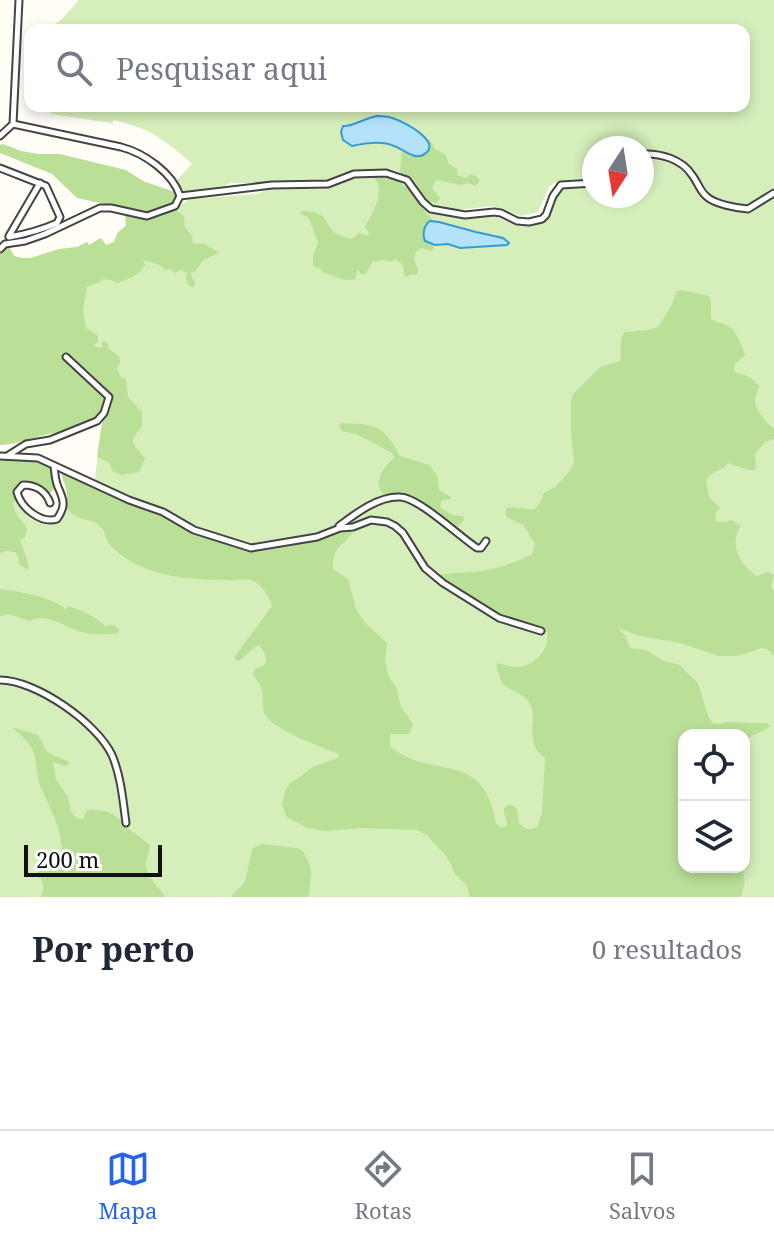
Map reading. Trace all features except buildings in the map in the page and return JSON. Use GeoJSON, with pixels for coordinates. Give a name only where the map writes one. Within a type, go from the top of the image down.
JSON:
{"type":"FeatureCollection","features":[{"type":"Feature","properties":{"kind":"street"},"geometry":{"type":"LineString","coordinates":[[0,136],[13,124],[19,0]]}},
{"type":"Feature","properties":{"kind":"street"},"geometry":{"type":"LineString","coordinates":[[3,246],[45,234],[100,208],[147,216],[175,206],[180,196],[175,184],[133,151],[13,124]]}},
{"type":"Feature","properties":{"kind":"street"},"geometry":{"type":"LineString","coordinates":[[654,155],[681,162],[692,173],[704,195],[712,200],[748,209],[774,193]]}},
{"type":"Feature","properties":{"kind":"street"},"geometry":{"type":"LineString","coordinates":[[0,168],[47,188],[60,217],[57,223],[36,232],[9,237]]}},
{"type":"Feature","properties":{"kind":"street"},"geometry":{"type":"LineString","coordinates":[[180,196],[272,185],[328,184],[360,173],[388,173],[407,180],[431,209],[465,215],[501,213],[525,222],[542,219],[546,215],[561,185],[582,184]]}},
{"type":"Feature","properties":{"kind":"street"},"geometry":{"type":"LineString","coordinates":[[3,246],[40,183]]}},
{"type":"Feature","properties":{"kind":"street"},"geometry":{"type":"LineString","coordinates":[[3,457],[26,444],[56,438],[94,423],[104,413],[109,397],[66,357]]}},
{"type":"Feature","properties":{"kind":"street"},"geometry":{"type":"LineString","coordinates":[[3,457],[34,457],[163,512],[194,530],[251,548],[317,537],[371,520],[382,520],[403,533],[425,568],[443,583],[499,618],[541,631]]}},
{"type":"Feature","properties":{"kind":"street"},"geometry":{"type":"LineString","coordinates":[[50,503],[45,493],[31,485],[23,485],[17,492],[22,504],[34,514],[44,520],[57,519],[64,503],[54,465]]}},
{"type":"Feature","properties":{"kind":"street"},"geometry":{"type":"LineString","coordinates":[[335,530],[370,506],[400,497],[415,502],[477,548],[481,548],[486,541]]}},
{"type":"Feature","properties":{"kind":"street"},"geometry":{"type":"LineString","coordinates":[[0,680],[23,683],[49,696],[95,731],[113,758],[126,823]]}},
{"type":"Feature","properties":{"kind":"green space"},"geometry":{"type":"Polygon","coordinates":[[[79,0],[774,0],[774,188],[743,205],[708,195],[686,163],[679,158],[654,153],[654,136],[582,136],[582,180],[554,183],[549,187],[538,212],[521,216],[493,206],[457,210],[436,206],[428,201],[408,176],[385,169],[353,172],[323,183],[230,183],[216,190],[186,195],[176,181],[192,164],[165,141],[148,131],[114,120],[112,123],[51,114],[750,112],[750,24],[56,24],[79,0]]]}},
{"type":"Feature","properties":{"kind":"green space"},"geometry":{"type":"Polygon","coordinates":[[[429,138],[435,149],[446,155],[449,164],[458,170],[457,175],[466,178],[471,174],[480,180],[475,186],[436,180],[432,188],[440,198],[436,203],[428,201],[414,181],[400,172],[402,152],[423,154],[428,148],[429,138]]]}},
{"type":"Feature","properties":{"kind":"green space"},"geometry":{"type":"Polygon","coordinates":[[[0,145],[21,151],[60,154],[126,170],[143,181],[175,192],[176,199],[173,203],[145,213],[77,198],[52,174],[0,153],[0,145]]]}},
{"type":"Feature","properties":{"kind":"green space"},"geometry":{"type":"Polygon","coordinates":[[[654,160],[682,168],[700,196],[708,201],[747,211],[774,197],[774,897],[0,897],[0,460],[28,459],[45,464],[49,494],[40,485],[28,482],[19,484],[16,492],[21,506],[51,522],[58,522],[66,511],[67,492],[61,473],[160,514],[189,532],[245,549],[281,547],[342,530],[384,523],[399,532],[418,563],[447,589],[504,623],[542,634],[543,630],[502,616],[446,583],[428,569],[398,526],[390,521],[375,519],[341,527],[382,502],[401,500],[410,502],[478,553],[488,542],[479,547],[405,494],[390,494],[376,500],[349,514],[333,528],[250,545],[196,528],[160,508],[95,480],[100,433],[106,413],[102,411],[94,421],[61,432],[0,445],[0,251],[9,247],[14,256],[31,258],[87,242],[89,245],[101,238],[106,245],[114,242],[118,232],[126,226],[125,214],[149,219],[189,199],[257,194],[274,187],[328,187],[372,176],[402,183],[432,213],[461,218],[493,216],[521,226],[544,222],[562,189],[582,187],[582,208],[654,208],[654,160]]]}},
{"type":"Feature","properties":{"kind":"green space"},"geometry":{"type":"Polygon","coordinates":[[[372,176],[385,177],[403,185],[434,221],[430,221],[424,233],[429,244],[434,245],[432,251],[421,248],[416,252],[417,275],[404,275],[403,265],[395,259],[391,262],[372,262],[366,274],[361,274],[358,269],[355,279],[350,280],[323,273],[313,266],[318,243],[309,218],[301,211],[318,213],[342,236],[352,239],[359,233],[367,235],[369,233],[365,227],[379,194],[377,181],[372,176]]]}},
{"type":"Feature","properties":{"kind":"green space"},"geometry":{"type":"Polygon","coordinates":[[[175,209],[184,216],[185,227],[193,243],[205,244],[219,253],[203,260],[192,272],[194,287],[189,286],[187,273],[180,270],[175,273],[143,260],[143,269],[129,279],[117,283],[103,279],[87,287],[83,310],[86,328],[98,336],[98,342],[93,346],[102,348],[102,342],[106,342],[109,349],[119,356],[117,368],[120,376],[126,379],[128,397],[142,412],[142,426],[133,442],[145,458],[139,472],[122,475],[112,471],[110,463],[97,457],[106,413],[70,428],[0,445],[0,251],[9,247],[14,256],[31,258],[87,242],[89,245],[101,238],[106,245],[114,242],[118,232],[126,226],[125,214],[149,219],[175,209]]]}},
{"type":"Feature","properties":{"kind":"green space"},"geometry":{"type":"Polygon","coordinates":[[[677,291],[709,296],[711,319],[729,326],[745,355],[735,364],[734,372],[750,377],[759,386],[755,399],[757,407],[774,428],[774,439],[765,442],[755,454],[754,470],[728,463],[706,481],[709,497],[720,508],[715,521],[731,520],[741,526],[736,547],[741,560],[757,576],[768,572],[774,575],[771,587],[774,591],[774,656],[762,648],[737,656],[719,656],[618,628],[630,648],[646,650],[664,661],[680,665],[698,683],[713,723],[767,723],[770,726],[750,737],[750,729],[678,729],[678,873],[743,873],[745,881],[741,897],[470,897],[467,886],[454,873],[446,856],[427,835],[417,830],[361,828],[325,831],[307,828],[286,816],[282,804],[291,782],[312,767],[338,758],[339,754],[288,732],[265,715],[262,690],[253,673],[266,662],[259,645],[239,661],[235,659],[272,606],[268,595],[251,580],[176,577],[127,559],[110,545],[100,526],[67,509],[67,491],[61,473],[160,514],[189,532],[245,549],[281,547],[336,531],[354,530],[337,550],[333,569],[348,579],[356,609],[365,623],[387,643],[385,661],[389,677],[397,689],[401,707],[413,724],[409,734],[390,734],[390,746],[422,763],[468,775],[480,784],[500,827],[507,825],[504,810],[507,805],[512,805],[517,809],[519,823],[527,829],[534,828],[542,814],[545,758],[534,745],[530,704],[503,685],[496,666],[498,663],[517,667],[530,664],[544,650],[547,632],[502,616],[436,576],[482,571],[513,563],[532,554],[535,544],[523,525],[506,517],[506,508],[535,509],[544,493],[555,487],[569,472],[574,463],[571,434],[573,394],[600,367],[620,361],[621,339],[625,332],[658,327],[677,291]]]}},
{"type":"Feature","properties":{"kind":"green space"},"geometry":{"type":"Polygon","coordinates":[[[341,423],[377,428],[389,438],[400,456],[429,465],[437,475],[439,490],[451,497],[441,501],[440,507],[452,515],[463,516],[464,520],[458,526],[451,527],[413,498],[395,494],[386,496],[379,482],[382,472],[394,458],[392,453],[356,434],[342,431],[341,423]]]}},
{"type":"Feature","properties":{"kind":"green space"},"geometry":{"type":"Polygon","coordinates":[[[0,460],[32,460],[53,469],[56,487],[49,494],[40,486],[30,483],[22,483],[16,490],[14,508],[27,528],[25,537],[20,540],[29,567],[27,570],[19,564],[15,552],[0,554],[0,460]]]}},
{"type":"Feature","properties":{"kind":"green space"},"geometry":{"type":"Polygon","coordinates":[[[0,589],[44,598],[65,609],[68,606],[105,626],[113,625],[119,630],[118,633],[88,634],[50,619],[29,621],[9,614],[0,616],[0,589]]]}},
{"type":"Feature","properties":{"kind":"green space"},"geometry":{"type":"Polygon","coordinates":[[[12,727],[38,735],[47,751],[69,762],[65,766],[53,762],[56,779],[68,797],[76,818],[84,819],[89,810],[107,812],[150,845],[146,868],[166,897],[41,897],[43,886],[38,865],[58,865],[60,833],[39,782],[33,751],[12,727]]]}},
{"type":"Feature","properties":{"kind":"green space"},"geometry":{"type":"Polygon","coordinates":[[[261,844],[303,851],[311,872],[309,897],[231,897],[245,882],[252,849],[261,844]]]}},
{"type":"Feature","properties":{"kind":"water"},"geometry":{"type":"Polygon","coordinates":[[[377,116],[393,118],[414,129],[426,139],[428,150],[416,156],[389,144],[352,146],[343,140],[343,126],[377,116]]]}},
{"type":"Feature","properties":{"kind":"water"},"geometry":{"type":"Polygon","coordinates":[[[430,221],[503,238],[509,243],[460,248],[448,244],[435,245],[424,238],[425,227],[430,221]]]}}]}
